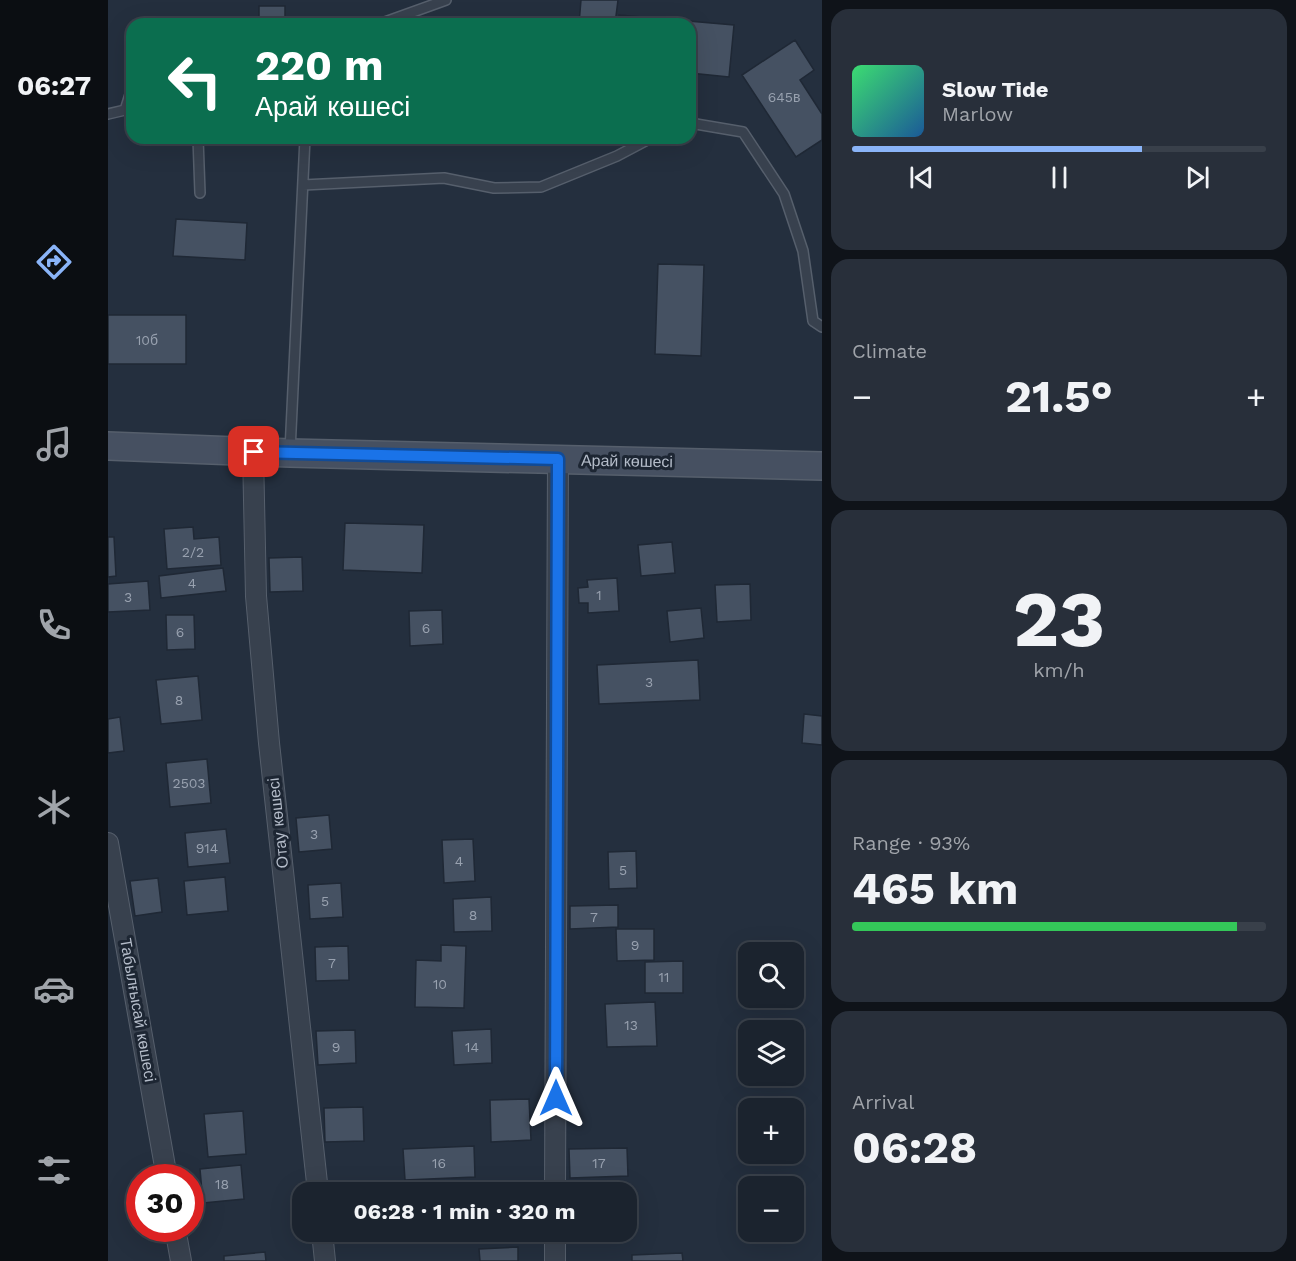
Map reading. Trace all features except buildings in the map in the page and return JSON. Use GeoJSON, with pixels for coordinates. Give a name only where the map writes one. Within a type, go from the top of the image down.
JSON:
{"type":"FeatureCollection","features":[{"type":"Feature","properties":{"kind":"main road","name":"Арай көшесі"},"geometry":{"type":"LineString","coordinates":[[108,446],[254,452],[822,466]]}},
{"type":"Feature","properties":{"kind":"street","name":"Отау көшесі"},"geometry":{"type":"LineString","coordinates":[[254,452],[256,596],[269,743],[317,1182]]}},
{"type":"Feature","properties":{"kind":"street"},"geometry":{"type":"LineString","coordinates":[[555,1182],[558,459]]}},
{"type":"Feature","properties":{"kind":"street","name":"Табылғысай көшесі"},"geometry":{"type":"LineString","coordinates":[[108,843],[165,1164]]}},
{"type":"Feature","properties":{"kind":"street"},"geometry":{"type":"LineString","coordinates":[[178,1242],[181,1261]]}},
{"type":"Feature","properties":{"kind":"street"},"geometry":{"type":"LineString","coordinates":[[323,1242],[325,1261]]}},
{"type":"Feature","properties":{"kind":"street"},"geometry":{"type":"LineString","coordinates":[[555,1242],[555,1261]]}},
{"type":"Feature","properties":{"kind":"lane"},"geometry":{"type":"LineString","coordinates":[[398,18],[446,0]]}},
{"type":"Feature","properties":{"kind":"lane"},"geometry":{"type":"LineString","coordinates":[[108,114],[126,110]]}},
{"type":"Feature","properties":{"kind":"lane"},"geometry":{"type":"LineString","coordinates":[[696,124],[743,132],[784,194],[803,252],[813,321],[822,327]]}},
{"type":"Feature","properties":{"kind":"lane"},"geometry":{"type":"LineString","coordinates":[[198,144],[200,193]]}},
{"type":"Feature","properties":{"kind":"lane"},"geometry":{"type":"LineString","coordinates":[[290,453],[305,144]]}},
{"type":"Feature","properties":{"kind":"lane"},"geometry":{"type":"LineString","coordinates":[[303,185],[444,178],[494,188],[541,187],[617,156],[640,144]]}},
{"type":"Feature","properties":{"kind":"route"},"geometry":{"type":"LineString","coordinates":[[254,452],[558,459],[556,1098]]}}]}
